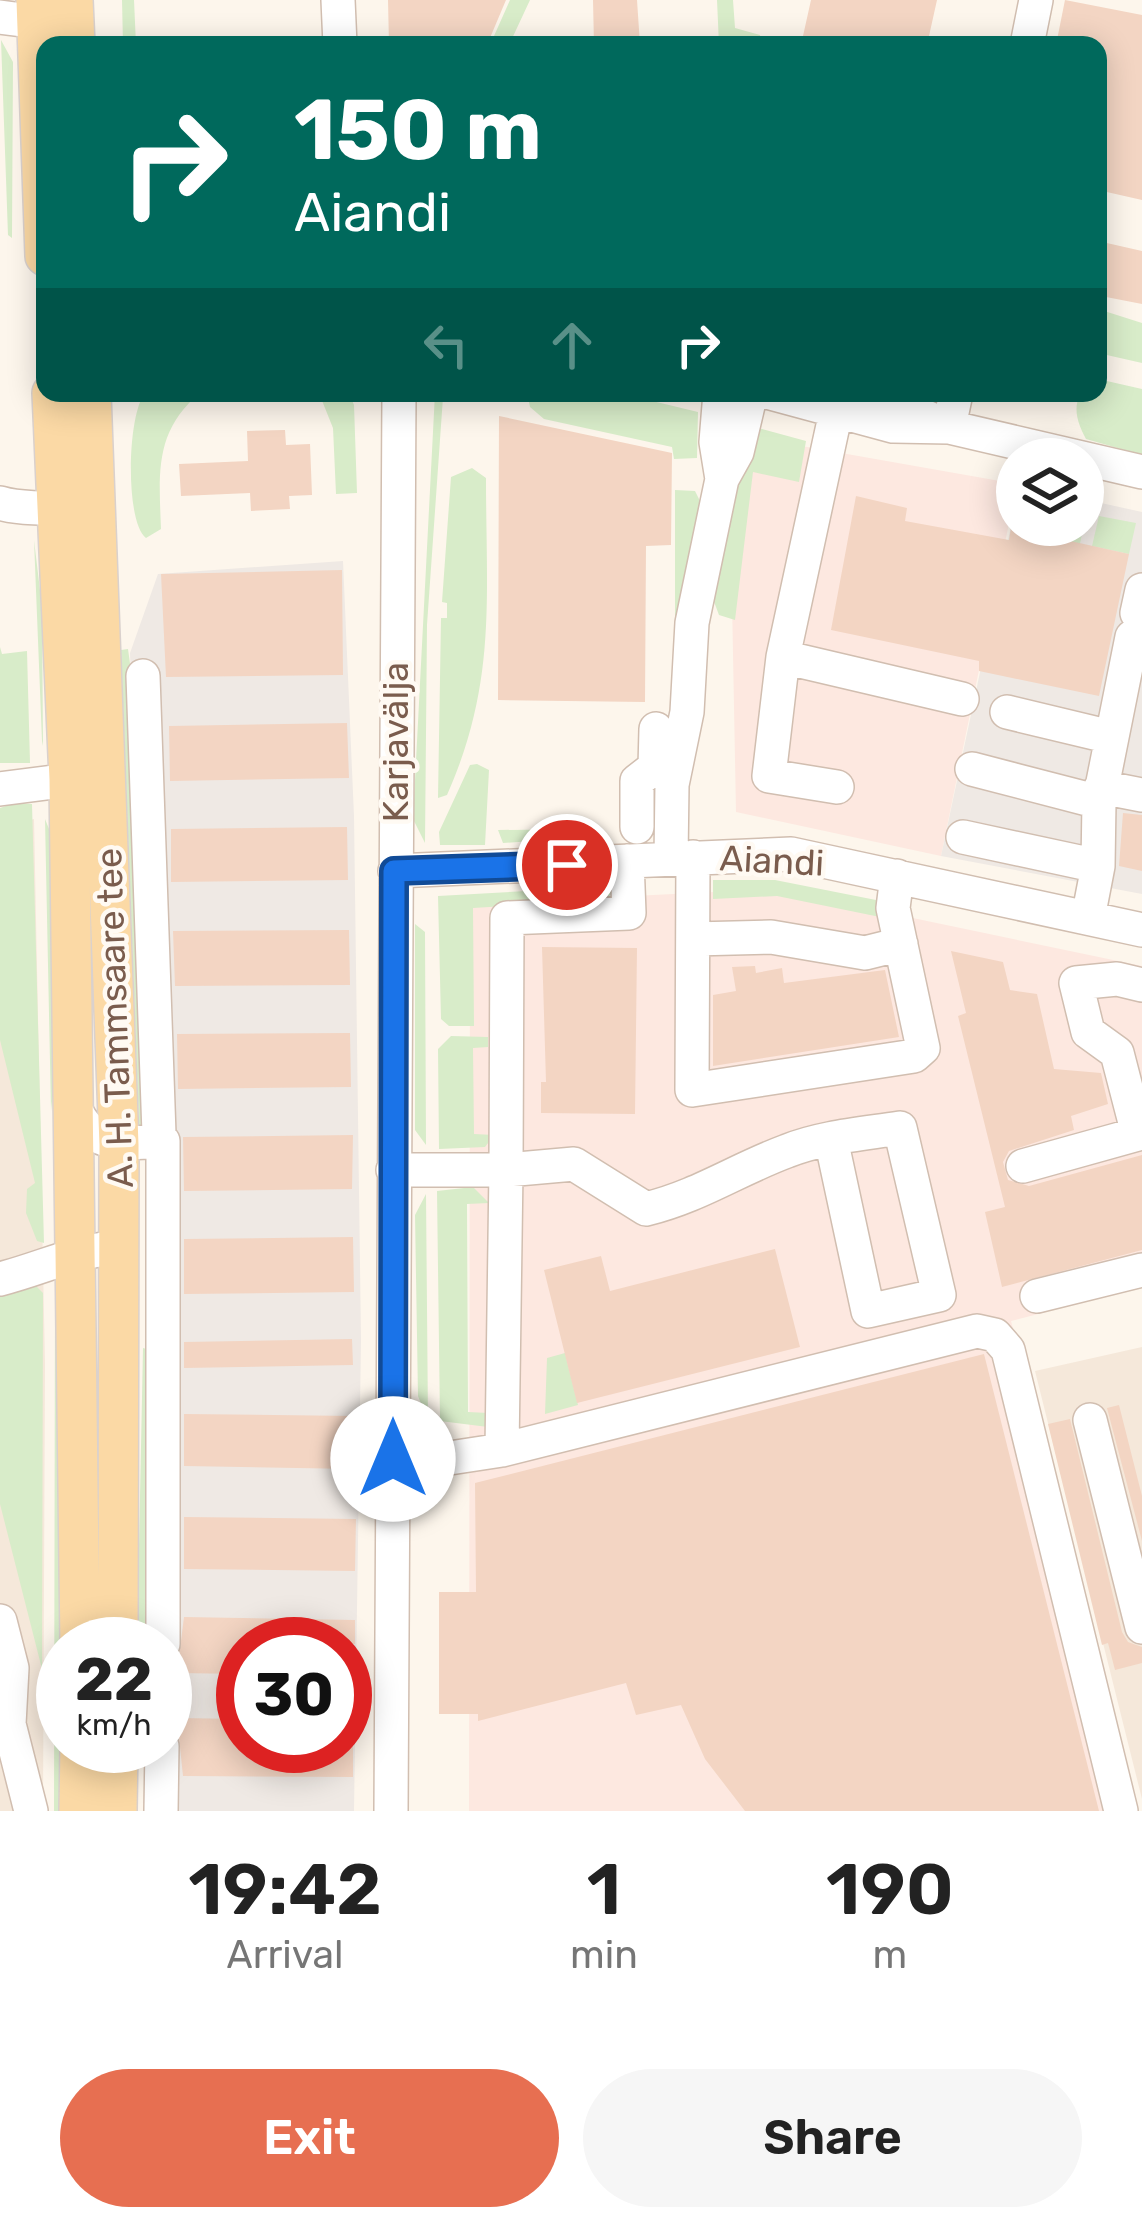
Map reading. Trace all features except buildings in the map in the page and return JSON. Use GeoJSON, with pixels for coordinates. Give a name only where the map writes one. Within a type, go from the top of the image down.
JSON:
{"type":"FeatureCollection","features":[{"type":"Feature","properties":{"kind":"main road"},"geometry":{"type":"LineString","coordinates":[[74,0],[75,36]]}},
{"type":"Feature","properties":{"kind":"main road"},"geometry":{"type":"LineString","coordinates":[[25,13],[36,107]]}},
{"type":"Feature","properties":{"kind":"main road","name":"A. H. Tammsaare tee"},"geometry":{"type":"LineString","coordinates":[[52,402],[57,507],[87,777],[136,1143],[122,1247],[118,1617]]}},
{"type":"Feature","properties":{"kind":"main road","name":"A. H. Tammsaare tee"},"geometry":{"type":"LineString","coordinates":[[80,1617],[75,1109],[98,403]]}},
{"type":"Feature","properties":{"kind":"main road"},"geometry":{"type":"LineString","coordinates":[[79,1811],[80,1773]]}},
{"type":"Feature","properties":{"kind":"main road"},"geometry":{"type":"LineString","coordinates":[[117,1811],[118,1773]]}},
{"type":"Feature","properties":{"kind":"street"},"geometry":{"type":"LineString","coordinates":[[338,0],[340,36]]}},
{"type":"Feature","properties":{"kind":"street"},"geometry":{"type":"LineString","coordinates":[[1030,36],[1036,0]]}},
{"type":"Feature","properties":{"kind":"street","name":"Karjavälja"},"geometry":{"type":"LineString","coordinates":[[391,1811],[399,402]]}},
{"type":"Feature","properties":{"kind":"street"},"geometry":{"type":"LineString","coordinates":[[719,402],[716,442],[722,479]]}},
{"type":"Feature","properties":{"kind":"street"},"geometry":{"type":"LineString","coordinates":[[637,827],[637,781],[665,767],[687,712],[691,630],[722,479],[737,452],[749,402]]}},
{"type":"Feature","properties":{"kind":"street"},"geometry":{"type":"LineString","coordinates":[[892,402],[949,428]]}},
{"type":"Feature","properties":{"kind":"street"},"geometry":{"type":"LineString","coordinates":[[949,428],[954,402]]}},
{"type":"Feature","properties":{"kind":"street"},"geometry":{"type":"LineString","coordinates":[[837,787],[770,776],[783,657],[836,403],[893,426],[949,428],[1142,472]]}},
{"type":"Feature","properties":{"kind":"street"},"geometry":{"type":"LineString","coordinates":[[0,503],[24,509],[57,507],[86,528],[96,556]]}},
{"type":"Feature","properties":{"kind":"street"},"geometry":{"type":"LineString","coordinates":[[1088,918],[1098,866],[1100,795],[1111,737],[1131,692],[1137,614]]}},
{"type":"Feature","properties":{"kind":"street"},"geometry":{"type":"LineString","coordinates":[[783,657],[962,699]]}},
{"type":"Feature","properties":{"kind":"street"},"geometry":{"type":"LineString","coordinates":[[136,1143],[159,1134],[143,676]]}},
{"type":"Feature","properties":{"kind":"street"},"geometry":{"type":"LineString","coordinates":[[1007,712],[1111,737]]}},
{"type":"Feature","properties":{"kind":"street"},"geometry":{"type":"LineString","coordinates":[[656,728],[694,939],[692,1090],[914,1056],[923,1048],[893,908],[896,876]]}},
{"type":"Feature","properties":{"kind":"street"},"geometry":{"type":"LineString","coordinates":[[971,770],[1100,795],[1142,796]]}},
{"type":"Feature","properties":{"kind":"street"},"geometry":{"type":"LineString","coordinates":[[0,789],[87,777]]}},
{"type":"Feature","properties":{"kind":"street"},"geometry":{"type":"LineString","coordinates":[[963,837],[1098,866]]}},
{"type":"Feature","properties":{"kind":"street","name":"Aiandi"},"geometry":{"type":"LineString","coordinates":[[394,871],[791,854],[1142,930]]}},
{"type":"Feature","properties":{"kind":"street"},"geometry":{"type":"LineString","coordinates":[[502,1450],[507,918],[629,913],[627,861]]}},
{"type":"Feature","properties":{"kind":"street"},"geometry":{"type":"LineString","coordinates":[[694,939],[771,937],[865,953],[901,944]]}},
{"type":"Feature","properties":{"kind":"street"},"geometry":{"type":"LineString","coordinates":[[1023,1166],[1140,1134],[1117,1053],[1088,1032],[1076,983],[1117,979],[1142,985]]}},
{"type":"Feature","properties":{"kind":"street"},"geometry":{"type":"LineString","coordinates":[[75,1109],[86,1131],[136,1143],[163,1142],[163,1617]]}},
{"type":"Feature","properties":{"kind":"street"},"geometry":{"type":"LineString","coordinates":[[393,1170],[506,1170],[574,1164],[646,1209],[698,1196],[736,1172],[831,1139],[900,1128],[939,1295],[868,1311],[831,1139]]}},
{"type":"Feature","properties":{"kind":"street"},"geometry":{"type":"LineString","coordinates":[[0,1279],[78,1250],[122,1247]]}},
{"type":"Feature","properties":{"kind":"street"},"geometry":{"type":"LineString","coordinates":[[1037,1295],[1142,1270]]}},
{"type":"Feature","properties":{"kind":"street"},"geometry":{"type":"LineString","coordinates":[[393,1459],[430,1461],[502,1450],[977,1330],[995,1335],[1008,1350],[1121,1811]]}},
{"type":"Feature","properties":{"kind":"street"},"geometry":{"type":"LineString","coordinates":[[1090,1420],[1142,1627]]}},
{"type":"Feature","properties":{"kind":"street"},"geometry":{"type":"LineString","coordinates":[[0,1622],[12,1668],[9,1724],[31,1811]]}},
{"type":"Feature","properties":{"kind":"street"},"geometry":{"type":"LineString","coordinates":[[161,1811],[162,1773]]}},
{"type":"Feature","properties":{"kind":"shaded area"},"geometry":{"type":"Polygon","coordinates":[[[751,437],[996,480],[996,546],[1004,546],[941,856],[736,812],[731,548],[751,437]]]}},
{"type":"Feature","properties":{"kind":"shaded area"},"geometry":{"type":"Polygon","coordinates":[[[1104,504],[1142,512],[1142,894],[941,856],[1007,546],[1104,546],[1104,504]]]}},
{"type":"Feature","properties":{"kind":"shaded area"},"geometry":{"type":"Polygon","coordinates":[[[343,561],[354,816],[361,1340],[357,1617],[216,1617],[216,1773],[355,1773],[354,1811],[153,1811],[160,1773],[192,1773],[192,1617],[164,1617],[130,653],[158,574],[343,561]]]}},
{"type":"Feature","properties":{"kind":"shaded area"},"geometry":{"type":"Polygon","coordinates":[[[34,819],[45,1364],[44,1617],[36,1617],[36,1773],[43,1773],[43,1811],[0,1811],[0,828],[34,819]]]}},
{"type":"Feature","properties":{"kind":"shaded area"},"geometry":{"type":"Polygon","coordinates":[[[774,889],[1142,966],[1142,1287],[1011,1321],[1135,1811],[469,1811],[470,904],[774,889]]]}},
{"type":"Feature","properties":{"kind":"shaded area"},"geometry":{"type":"Polygon","coordinates":[[[1142,1347],[1142,1799],[1035,1371],[1142,1347]]]}},
{"type":"Feature","properties":{"kind":"green space"},"geometry":{"type":"Polygon","coordinates":[[[122,0],[134,0],[136,36],[123,36],[122,0]]]}},
{"type":"Feature","properties":{"kind":"green space"},"geometry":{"type":"Polygon","coordinates":[[[510,0],[530,0],[513,36],[494,36],[510,0]]]}},
{"type":"Feature","properties":{"kind":"green space"},"geometry":{"type":"Polygon","coordinates":[[[717,0],[733,0],[735,28],[760,36],[719,36],[717,0]]]}},
{"type":"Feature","properties":{"kind":"green space"},"geometry":{"type":"Polygon","coordinates":[[[1,40],[13,62],[12,238],[8,235],[1,40]]]}},
{"type":"Feature","properties":{"kind":"green space"},"geometry":{"type":"Polygon","coordinates":[[[1107,312],[1142,323],[1142,363],[1107,355],[1107,312]]]}},
{"type":"Feature","properties":{"kind":"green space"},"geometry":{"type":"Polygon","coordinates":[[[1107,381],[1142,389],[1142,455],[1104,444],[1104,438],[1086,438],[1078,402],[1107,402],[1107,381]]]}},
{"type":"Feature","properties":{"kind":"green space"},"geometry":{"type":"Polygon","coordinates":[[[190,402],[174,423],[162,455],[161,529],[146,538],[134,512],[132,491],[132,444],[139,405],[190,402]]]}},
{"type":"Feature","properties":{"kind":"green space"},"geometry":{"type":"Polygon","coordinates":[[[323,402],[353,402],[357,493],[336,494],[333,428],[323,402]]]}},
{"type":"Feature","properties":{"kind":"green space"},"geometry":{"type":"Polygon","coordinates":[[[435,402],[443,402],[427,625],[425,843],[413,819],[435,402]]]}},
{"type":"Feature","properties":{"kind":"green space"},"geometry":{"type":"Polygon","coordinates":[[[529,402],[656,402],[698,412],[697,458],[674,459],[672,447],[544,419],[529,402]]]}},
{"type":"Feature","properties":{"kind":"green space"},"geometry":{"type":"Polygon","coordinates":[[[751,426],[806,441],[799,482],[753,472],[735,620],[719,615],[713,599],[751,426]]]}},
{"type":"Feature","properties":{"kind":"green space"},"geometry":{"type":"Polygon","coordinates":[[[472,468],[486,478],[485,639],[463,754],[447,795],[438,798],[441,618],[447,618],[447,603],[442,602],[451,477],[472,468]]]}},
{"type":"Feature","properties":{"kind":"green space"},"geometry":{"type":"Polygon","coordinates":[[[675,490],[695,491],[703,507],[675,632],[675,490]]]}},
{"type":"Feature","properties":{"kind":"green space"},"geometry":{"type":"Polygon","coordinates":[[[1104,517],[1136,523],[1129,554],[1092,546],[1104,546],[1104,517]]]}},
{"type":"Feature","properties":{"kind":"green space"},"geometry":{"type":"Polygon","coordinates":[[[34,540],[42,607],[43,746],[42,741],[34,540]]]}},
{"type":"Feature","properties":{"kind":"green space"},"geometry":{"type":"Polygon","coordinates":[[[0,647],[2,654],[27,651],[30,763],[0,763],[0,647]]]}},
{"type":"Feature","properties":{"kind":"green space"},"geometry":{"type":"Polygon","coordinates":[[[128,649],[135,700],[150,1125],[139,1127],[121,650],[128,649]]]}},
{"type":"Feature","properties":{"kind":"green space"},"geometry":{"type":"Polygon","coordinates":[[[470,765],[489,770],[485,845],[440,845],[439,832],[470,765]]]}},
{"type":"Feature","properties":{"kind":"green space"},"geometry":{"type":"Polygon","coordinates":[[[32,804],[44,1243],[37,1241],[26,1213],[27,1189],[35,1183],[0,1040],[0,808],[32,804]]]}},
{"type":"Feature","properties":{"kind":"green space"},"geometry":{"type":"Polygon","coordinates":[[[45,819],[51,834],[59,1033],[51,1111],[45,819]]]}},
{"type":"Feature","properties":{"kind":"green space"},"geometry":{"type":"Polygon","coordinates":[[[587,829],[588,837],[503,843],[498,830],[587,829]]]}},
{"type":"Feature","properties":{"kind":"green space"},"geometry":{"type":"Polygon","coordinates":[[[713,880],[775,880],[881,901],[880,917],[777,896],[713,899],[713,880]]]}},
{"type":"Feature","properties":{"kind":"green space"},"geometry":{"type":"Polygon","coordinates":[[[616,886],[607,900],[473,908],[474,1026],[449,1026],[441,1019],[438,896],[616,886]]]}},
{"type":"Feature","properties":{"kind":"green space"},"geometry":{"type":"Polygon","coordinates":[[[415,924],[425,932],[426,1145],[415,1130],[415,924]]]}},
{"type":"Feature","properties":{"kind":"green space"},"geometry":{"type":"Polygon","coordinates":[[[451,1036],[488,1037],[488,1047],[473,1048],[474,1134],[494,1135],[485,1147],[439,1149],[438,1049],[451,1036]]]}},
{"type":"Feature","properties":{"kind":"green space"},"geometry":{"type":"Polygon","coordinates":[[[473,1187],[489,1203],[467,1204],[468,1412],[488,1413],[488,1427],[440,1421],[437,1191],[473,1187]]]}},
{"type":"Feature","properties":{"kind":"green space"},"geometry":{"type":"Polygon","coordinates":[[[426,1194],[428,1421],[418,1396],[415,1215],[426,1194]]]}},
{"type":"Feature","properties":{"kind":"green space"},"geometry":{"type":"Polygon","coordinates":[[[35,1285],[43,1293],[42,1617],[36,1617],[36,1645],[0,1504],[0,1294],[35,1285]]]}},
{"type":"Feature","properties":{"kind":"green space"},"geometry":{"type":"Polygon","coordinates":[[[55,1286],[62,1306],[61,1617],[54,1617],[55,1286]]]}},
{"type":"Feature","properties":{"kind":"green space"},"geometry":{"type":"Polygon","coordinates":[[[143,1348],[153,1351],[150,1617],[138,1617],[143,1348]]]}},
{"type":"Feature","properties":{"kind":"green space"},"geometry":{"type":"Polygon","coordinates":[[[565,1353],[578,1405],[545,1414],[547,1358],[565,1353]]]}},
{"type":"Feature","properties":{"kind":"green space"},"geometry":{"type":"Polygon","coordinates":[[[54,1773],[60,1773],[60,1811],[54,1811],[54,1773]]]}},
{"type":"Feature","properties":{"kind":"route"},"geometry":{"type":"LineString","coordinates":[[393,1459],[394,871],[567,865]]}}]}
